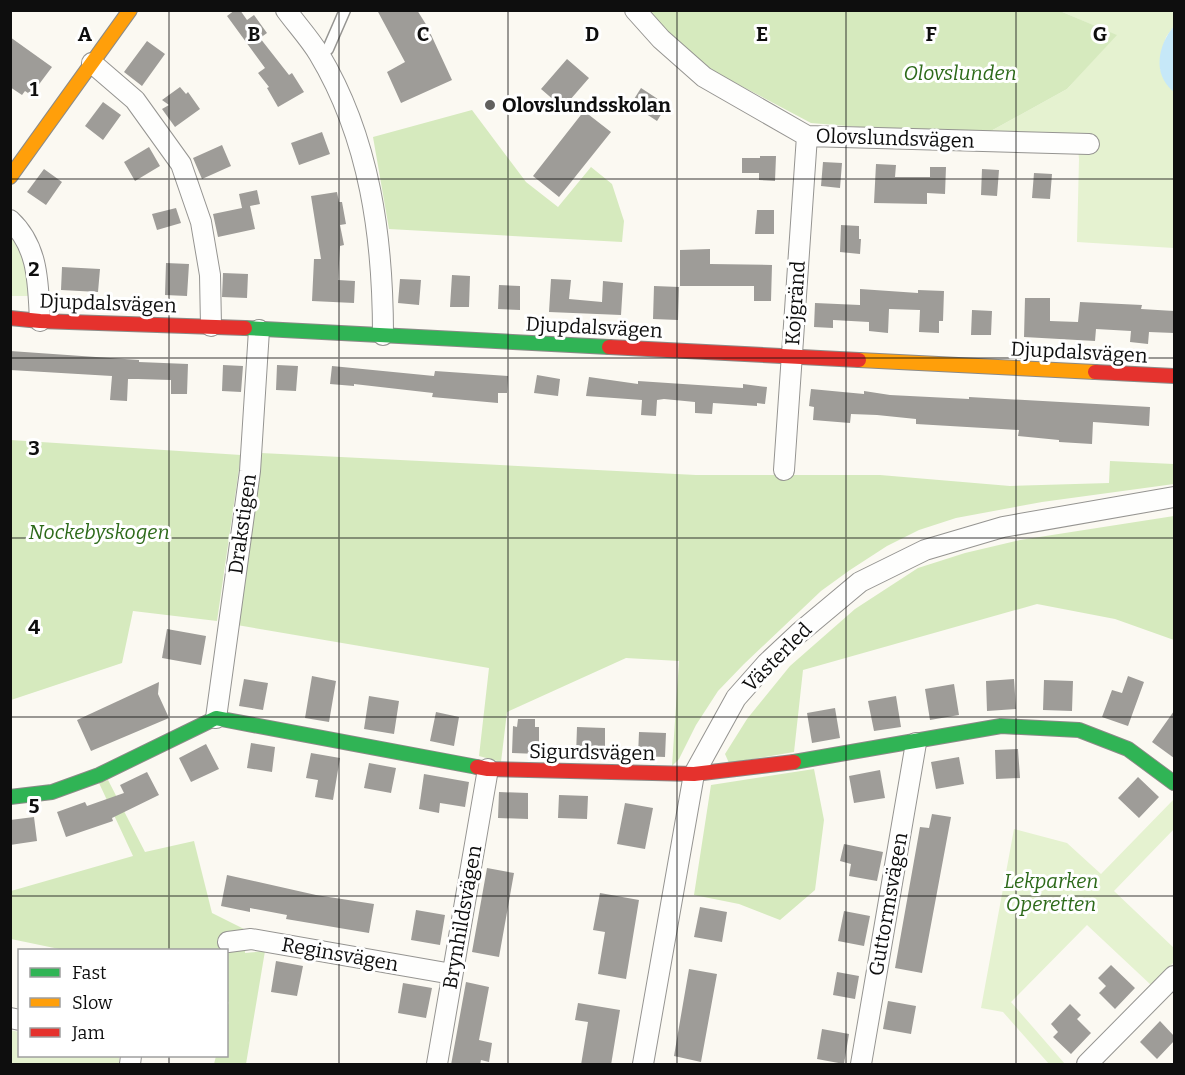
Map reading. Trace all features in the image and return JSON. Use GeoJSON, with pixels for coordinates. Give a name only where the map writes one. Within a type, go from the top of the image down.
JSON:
{"type":"FeatureCollection","features":[{"type":"Feature","properties":{"kind":"street"},"geometry":{"type":"LineString","coordinates":[[10,177],[130,10]]}},
{"type":"Feature","properties":{"kind":"street"},"geometry":{"type":"LineString","coordinates":[[286,10],[320,56],[340,96],[362,155],[378,225],[383,336]]}},
{"type":"Feature","properties":{"kind":"street","name":"Olovslundsvägen"},"geometry":{"type":"LineString","coordinates":[[635,10],[661,39],[704,77],[807,136],[1089,144]]}},
{"type":"Feature","properties":{"kind":"street"},"geometry":{"type":"LineString","coordinates":[[92,63],[135,100],[181,164],[201,222],[210,275],[211,326]]}},
{"type":"Feature","properties":{"kind":"street","name":"Kojgränd"},"geometry":{"type":"LineString","coordinates":[[784,470],[807,136]]}},
{"type":"Feature","properties":{"kind":"street"},"geometry":{"type":"LineString","coordinates":[[10,220],[27,239],[36,268],[40,321]]}},
{"type":"Feature","properties":{"kind":"street","name":"Djupdalsvägen"},"geometry":{"type":"LineString","coordinates":[[10,318],[40,321],[211,326],[1174,376]]}},
{"type":"Feature","properties":{"kind":"street","name":"Drakstigen"},"geometry":{"type":"LineString","coordinates":[[216,718],[250,471],[259,330]]}},
{"type":"Feature","properties":{"kind":"street","name":"Västerled"},"geometry":{"type":"LineString","coordinates":[[643,1065],[694,774],[736,698],[767,663],[860,582],[925,549],[1003,526],[1174,497]]}},
{"type":"Feature","properties":{"kind":"street"},"geometry":{"type":"LineString","coordinates":[[10,797],[52,792],[99,775],[216,718]]}},
{"type":"Feature","properties":{"kind":"street","name":"Sigurdsvägen"},"geometry":{"type":"LineString","coordinates":[[216,718],[488,769],[694,774],[806,761],[916,743],[1000,726],[1079,730],[1128,749],[1174,783]]}},
{"type":"Feature","properties":{"kind":"street","name":"Guttormsvägen"},"geometry":{"type":"LineString","coordinates":[[861,1065],[916,743]]}},
{"type":"Feature","properties":{"kind":"street","name":"Brynhildsvägen"},"geometry":{"type":"LineString","coordinates":[[437,1065],[488,769]]}},
{"type":"Feature","properties":{"kind":"street","name":"Reginsvägen"},"geometry":{"type":"LineString","coordinates":[[228,942],[251,939],[452,974]]}},
{"type":"Feature","properties":{"kind":"street"},"geometry":{"type":"LineString","coordinates":[[1087,1065],[1174,976]]}},
{"type":"Feature","properties":{"kind":"lane"},"geometry":{"type":"LineString","coordinates":[[320,56],[328,49],[345,10]]}},
{"type":"Feature","properties":{"kind":"green space","name":"Olovslunden"},"geometry":{"type":"Polygon","coordinates":[[[649,11],[1060,11],[1117,35],[1067,89],[980,137],[811,123],[709,69],[668,32],[649,11]]]}},
{"type":"Feature","properties":{"kind":"green space"},"geometry":{"type":"Polygon","coordinates":[[[1060,11],[1174,11],[1174,26],[1166,37],[1160,58],[1160,69],[1174,91],[1174,248],[1077,242],[1079,159],[1077,139],[980,137],[1067,89],[1116,35],[1060,11]]]}},
{"type":"Feature","properties":{"kind":"green space"},"geometry":{"type":"Polygon","coordinates":[[[472,110],[526,182],[558,207],[591,167],[612,184],[624,221],[622,242],[389,229],[373,137],[472,110]]]}},
{"type":"Feature","properties":{"kind":"green space"},"geometry":{"type":"Polygon","coordinates":[[[10,229],[29,269],[31,296],[11,296],[10,229]]]}},
{"type":"Feature","properties":{"kind":"green space","name":"Nockebyskogen"},"geometry":{"type":"Polygon","coordinates":[[[10,440],[241,455],[217,621],[133,611],[122,663],[11,700],[10,440]]]}},
{"type":"Feature","properties":{"kind":"green space"},"geometry":{"type":"Polygon","coordinates":[[[261,453],[696,475],[880,475],[1010,486],[1109,483],[1110,461],[1174,464],[1174,484],[1042,502],[956,518],[919,530],[887,546],[821,591],[744,664],[718,691],[696,725],[679,759],[672,766],[679,661],[626,658],[507,712],[501,762],[479,756],[489,668],[237,625],[261,453]]]}},
{"type":"Feature","properties":{"kind":"green space"},"geometry":{"type":"Polygon","coordinates":[[[1174,516],[1174,640],[1115,619],[1037,604],[803,670],[794,752],[729,763],[725,754],[747,719],[790,666],[855,609],[918,568],[965,553],[1020,540],[1174,516]]]}},
{"type":"Feature","properties":{"kind":"green space"},"geometry":{"type":"Polygon","coordinates":[[[814,769],[824,820],[815,890],[780,920],[739,904],[694,895],[711,785],[814,769]]]}},
{"type":"Feature","properties":{"kind":"green space"},"geometry":{"type":"Polygon","coordinates":[[[108,780],[145,852],[194,841],[212,913],[246,930],[245,953],[265,951],[246,1064],[214,1064],[216,1057],[228,1057],[228,949],[59,949],[11,939],[11,891],[133,856],[99,783],[108,780]]]}},
{"type":"Feature","properties":{"kind":"green space","name":"Lekparken Operetten"},"geometry":{"type":"Polygon","coordinates":[[[1174,799],[1174,829],[1114,891],[1174,948],[1174,962],[1151,985],[1087,925],[1011,1002],[1065,1064],[1049,1064],[1003,1012],[981,1008],[1014,829],[1067,843],[1101,874],[1174,799]]]}},
{"type":"Feature","properties":{"kind":"green space"},"geometry":{"type":"Polygon","coordinates":[[[10,1030],[18,1032],[18,1057],[119,1057],[119,1064],[11,1064],[10,1030]]]}},
{"type":"Feature","properties":{"kind":"water"},"geometry":{"type":"Polygon","coordinates":[[[1174,26],[1173,91],[1162,76],[1160,59],[1164,42],[1174,26]]]}},
{"type":"Feature","properties":{"kind":"building"},"geometry":{"type":"Polygon","coordinates":[[[235,10],[240,10],[247,20],[254,15],[267,33],[260,38],[289,75],[292,73],[304,92],[278,107],[267,88],[269,87],[258,73],[265,68],[227,16],[235,10]]]}},
{"type":"Feature","properties":{"kind":"building"},"geometry":{"type":"Polygon","coordinates":[[[377,10],[417,10],[452,80],[401,103],[387,72],[405,62],[377,10]]]}},
{"type":"Feature","properties":{"kind":"building"},"geometry":{"type":"Polygon","coordinates":[[[10,37],[52,67],[31,95],[25,91],[22,95],[10,87],[10,37]]]}},
{"type":"Feature","properties":{"kind":"building"},"geometry":{"type":"Polygon","coordinates":[[[147,41],[165,54],[142,86],[124,72],[147,41]]]}},
{"type":"Feature","properties":{"kind":"building"},"geometry":{"type":"Polygon","coordinates":[[[567,59],[589,78],[563,108],[541,89],[567,59]]]}},
{"type":"Feature","properties":{"kind":"building"},"geometry":{"type":"Polygon","coordinates":[[[180,87],[186,94],[188,92],[200,109],[175,127],[162,109],[169,105],[162,100],[180,87]]]}},
{"type":"Feature","properties":{"kind":"building"},"geometry":{"type":"Polygon","coordinates":[[[641,88],[667,105],[657,121],[631,104],[641,88]]]}},
{"type":"Feature","properties":{"kind":"building"},"geometry":{"type":"Polygon","coordinates":[[[103,102],[121,115],[103,140],[85,126],[103,102]]]}},
{"type":"Feature","properties":{"kind":"building"},"geometry":{"type":"Polygon","coordinates":[[[584,111],[611,132],[559,197],[533,176],[584,111]]]}},
{"type":"Feature","properties":{"kind":"building"},"geometry":{"type":"Polygon","coordinates":[[[322,132],[330,154],[299,165],[291,143],[322,132]]]}},
{"type":"Feature","properties":{"kind":"building"},"geometry":{"type":"Polygon","coordinates":[[[222,145],[231,166],[202,179],[193,158],[222,145]]]}},
{"type":"Feature","properties":{"kind":"building"},"geometry":{"type":"Polygon","coordinates":[[[149,147],[160,166],[135,181],[124,162],[149,147]]]}},
{"type":"Feature","properties":{"kind":"building"},"geometry":{"type":"Polygon","coordinates":[[[760,156],[776,156],[775,181],[759,180],[759,173],[742,173],[742,158],[760,158],[760,156]]]}},
{"type":"Feature","properties":{"kind":"building"},"geometry":{"type":"Polygon","coordinates":[[[823,162],[842,163],[840,188],[821,186],[823,162]]]}},
{"type":"Feature","properties":{"kind":"building"},"geometry":{"type":"Polygon","coordinates":[[[876,164],[896,165],[895,177],[930,177],[930,167],[946,167],[945,194],[927,193],[927,204],[874,203],[876,164]]]}},
{"type":"Feature","properties":{"kind":"building"},"geometry":{"type":"Polygon","coordinates":[[[44,169],[62,182],[46,205],[27,192],[44,169]]]}},
{"type":"Feature","properties":{"kind":"building"},"geometry":{"type":"Polygon","coordinates":[[[982,169],[999,170],[997,196],[981,195],[982,169]]]}},
{"type":"Feature","properties":{"kind":"building"},"geometry":{"type":"Polygon","coordinates":[[[1034,173],[1052,174],[1050,199],[1032,198],[1034,173]]]}},
{"type":"Feature","properties":{"kind":"building"},"geometry":{"type":"Polygon","coordinates":[[[257,190],[260,204],[250,206],[255,229],[218,237],[213,214],[242,208],[239,194],[257,190]]]}},
{"type":"Feature","properties":{"kind":"building"},"geometry":{"type":"Polygon","coordinates":[[[337,192],[339,202],[342,202],[346,224],[340,225],[344,245],[340,246],[338,280],[355,281],[354,303],[312,301],[314,259],[321,259],[311,196],[337,192]]]}},
{"type":"Feature","properties":{"kind":"building"},"geometry":{"type":"Polygon","coordinates":[[[176,208],[181,223],[157,230],[152,214],[176,208]]]}},
{"type":"Feature","properties":{"kind":"building"},"geometry":{"type":"Polygon","coordinates":[[[757,210],[774,210],[774,234],[755,234],[757,210]]]}},
{"type":"Feature","properties":{"kind":"building"},"geometry":{"type":"Polygon","coordinates":[[[841,225],[859,226],[860,254],[840,252],[841,225]]]}},
{"type":"Feature","properties":{"kind":"building"},"geometry":{"type":"Polygon","coordinates":[[[710,249],[710,264],[772,265],[771,301],[754,301],[754,286],[680,286],[680,250],[710,249]]]}},
{"type":"Feature","properties":{"kind":"building"},"geometry":{"type":"Polygon","coordinates":[[[166,263],[189,264],[187,296],[165,295],[166,263]]]}},
{"type":"Feature","properties":{"kind":"building"},"geometry":{"type":"Polygon","coordinates":[[[62,267],[100,269],[98,292],[61,290],[62,267]]]}},
{"type":"Feature","properties":{"kind":"building"},"geometry":{"type":"Polygon","coordinates":[[[223,273],[248,274],[247,298],[222,297],[223,273]]]}},
{"type":"Feature","properties":{"kind":"building"},"geometry":{"type":"Polygon","coordinates":[[[452,275],[470,276],[469,307],[450,307],[452,275]]]}},
{"type":"Feature","properties":{"kind":"building"},"geometry":{"type":"Polygon","coordinates":[[[400,279],[421,280],[419,305],[398,303],[400,279]]]}},
{"type":"Feature","properties":{"kind":"building"},"geometry":{"type":"Polygon","coordinates":[[[551,279],[571,280],[569,299],[602,302],[603,281],[623,283],[621,315],[549,312],[551,279]]]}},
{"type":"Feature","properties":{"kind":"building"},"geometry":{"type":"Polygon","coordinates":[[[499,285],[520,286],[520,310],[498,309],[499,285]]]}},
{"type":"Feature","properties":{"kind":"building"},"geometry":{"type":"Polygon","coordinates":[[[654,286],[679,287],[678,320],[653,319],[654,286]]]}},
{"type":"Feature","properties":{"kind":"building"},"geometry":{"type":"Polygon","coordinates":[[[860,289],[918,293],[918,290],[944,291],[943,321],[939,321],[939,333],[919,332],[920,310],[889,309],[888,333],[869,331],[869,322],[833,320],[833,328],[814,327],[815,303],[860,305],[860,289]]]}},
{"type":"Feature","properties":{"kind":"building"},"geometry":{"type":"Polygon","coordinates":[[[1025,298],[1050,298],[1050,321],[1078,322],[1080,302],[1142,305],[1141,309],[1174,311],[1174,333],[1149,332],[1148,344],[1130,342],[1131,331],[1096,329],[1095,341],[1024,337],[1025,298]]]}},
{"type":"Feature","properties":{"kind":"building"},"geometry":{"type":"Polygon","coordinates":[[[972,310],[992,311],[991,335],[971,335],[972,310]]]}},
{"type":"Feature","properties":{"kind":"building"},"geometry":{"type":"Polygon","coordinates":[[[10,351],[188,364],[187,394],[171,394],[171,380],[128,379],[127,401],[110,400],[112,376],[10,370],[10,351]]]}},
{"type":"Feature","properties":{"kind":"building"},"geometry":{"type":"Polygon","coordinates":[[[223,365],[243,366],[241,392],[222,391],[223,365]]]}},
{"type":"Feature","properties":{"kind":"building"},"geometry":{"type":"Polygon","coordinates":[[[277,365],[298,366],[296,391],[276,390],[277,365]]]}},
{"type":"Feature","properties":{"kind":"building"},"geometry":{"type":"Polygon","coordinates":[[[332,366],[434,376],[435,371],[508,376],[507,393],[498,393],[498,403],[432,397],[433,393],[354,384],[354,386],[330,384],[332,366]]]}},
{"type":"Feature","properties":{"kind":"building"},"geometry":{"type":"Polygon","coordinates":[[[537,375],[560,379],[558,396],[534,393],[537,375]]]}},
{"type":"Feature","properties":{"kind":"building"},"geometry":{"type":"Polygon","coordinates":[[[589,377],[638,384],[638,381],[743,388],[743,384],[767,387],[765,404],[757,403],[757,406],[713,403],[712,414],[695,413],[695,402],[664,399],[657,400],[656,416],[641,415],[642,400],[586,396],[589,377]]]}},
{"type":"Feature","properties":{"kind":"building"},"geometry":{"type":"Polygon","coordinates":[[[811,389],[864,394],[864,391],[890,395],[1150,407],[1149,426],[1093,422],[1092,444],[1018,436],[1019,430],[916,424],[916,419],[877,415],[851,414],[850,423],[813,420],[814,407],[809,406],[811,389]]]}},
{"type":"Feature","properties":{"kind":"building"},"geometry":{"type":"Polygon","coordinates":[[[167,629],[206,636],[201,665],[162,658],[167,629]]]}},
{"type":"Feature","properties":{"kind":"building"},"geometry":{"type":"Polygon","coordinates":[[[312,676],[336,681],[329,722],[305,718],[312,676]]]}},
{"type":"Feature","properties":{"kind":"building"},"geometry":{"type":"Polygon","coordinates":[[[1128,676],[1144,682],[1128,726],[1102,717],[1112,690],[1122,693],[1128,676]]]}},
{"type":"Feature","properties":{"kind":"building"},"geometry":{"type":"Polygon","coordinates":[[[244,679],[268,683],[263,710],[239,706],[244,679]]]}},
{"type":"Feature","properties":{"kind":"building"},"geometry":{"type":"Polygon","coordinates":[[[1014,679],[1016,709],[987,711],[986,681],[1014,679]]]}},
{"type":"Feature","properties":{"kind":"building"},"geometry":{"type":"Polygon","coordinates":[[[1044,680],[1073,681],[1072,711],[1043,710],[1044,680]]]}},
{"type":"Feature","properties":{"kind":"building"},"geometry":{"type":"Polygon","coordinates":[[[159,682],[158,694],[169,718],[91,751],[77,720],[159,682]]]}},
{"type":"Feature","properties":{"kind":"building"},"geometry":{"type":"Polygon","coordinates":[[[954,684],[959,715],[930,720],[925,689],[954,684]]]}},
{"type":"Feature","properties":{"kind":"building"},"geometry":{"type":"Polygon","coordinates":[[[369,696],[399,701],[394,734],[364,729],[369,696]]]}},
{"type":"Feature","properties":{"kind":"building"},"geometry":{"type":"Polygon","coordinates":[[[896,696],[901,727],[874,731],[868,701],[896,696]]]}},
{"type":"Feature","properties":{"kind":"building"},"geometry":{"type":"Polygon","coordinates":[[[835,708],[840,738],[812,743],[807,713],[835,708]]]}},
{"type":"Feature","properties":{"kind":"building"},"geometry":{"type":"Polygon","coordinates":[[[1174,711],[1174,758],[1152,742],[1174,711]]]}},
{"type":"Feature","properties":{"kind":"building"},"geometry":{"type":"Polygon","coordinates":[[[436,712],[459,717],[454,746],[430,741],[436,712]]]}},
{"type":"Feature","properties":{"kind":"building"},"geometry":{"type":"Polygon","coordinates":[[[518,719],[535,719],[535,727],[539,727],[539,754],[512,753],[513,726],[517,727],[518,719]]]}},
{"type":"Feature","properties":{"kind":"building"},"geometry":{"type":"Polygon","coordinates":[[[577,727],[605,728],[605,755],[576,755],[577,727]]]}},
{"type":"Feature","properties":{"kind":"building"},"geometry":{"type":"Polygon","coordinates":[[[639,732],[666,733],[665,757],[638,756],[639,732]]]}},
{"type":"Feature","properties":{"kind":"building"},"geometry":{"type":"Polygon","coordinates":[[[251,743],[275,747],[272,772],[247,768],[251,743]]]}},
{"type":"Feature","properties":{"kind":"building"},"geometry":{"type":"Polygon","coordinates":[[[206,744],[219,769],[191,782],[179,758],[206,744]]]}},
{"type":"Feature","properties":{"kind":"building"},"geometry":{"type":"Polygon","coordinates":[[[1018,749],[1020,778],[996,779],[995,750],[1018,749]]]}},
{"type":"Feature","properties":{"kind":"building"},"geometry":{"type":"Polygon","coordinates":[[[311,753],[340,758],[333,800],[315,797],[318,780],[306,778],[311,753]]]}},
{"type":"Feature","properties":{"kind":"building"},"geometry":{"type":"Polygon","coordinates":[[[959,757],[964,784],[936,789],[931,762],[959,757]]]}},
{"type":"Feature","properties":{"kind":"building"},"geometry":{"type":"Polygon","coordinates":[[[369,763],[396,768],[391,793],[364,788],[369,763]]]}},
{"type":"Feature","properties":{"kind":"building"},"geometry":{"type":"Polygon","coordinates":[[[880,770],[885,798],[854,803],[849,776],[880,770]]]}},
{"type":"Feature","properties":{"kind":"building"},"geometry":{"type":"Polygon","coordinates":[[[147,772],[159,795],[112,818],[113,821],[66,837],[57,812],[85,802],[87,806],[124,793],[120,785],[147,772]]]}},
{"type":"Feature","properties":{"kind":"building"},"geometry":{"type":"Polygon","coordinates":[[[424,774],[469,782],[465,807],[440,803],[439,813],[419,809],[424,774]]]}},
{"type":"Feature","properties":{"kind":"building"},"geometry":{"type":"Polygon","coordinates":[[[1138,777],[1159,797],[1139,818],[1118,798],[1138,777]]]}},
{"type":"Feature","properties":{"kind":"building"},"geometry":{"type":"Polygon","coordinates":[[[499,792],[528,793],[528,819],[498,818],[499,792]]]}},
{"type":"Feature","properties":{"kind":"building"},"geometry":{"type":"Polygon","coordinates":[[[559,795],[588,796],[587,819],[558,818],[559,795]]]}},
{"type":"Feature","properties":{"kind":"building"},"geometry":{"type":"Polygon","coordinates":[[[625,803],[653,808],[645,849],[617,844],[625,803]]]}},
{"type":"Feature","properties":{"kind":"building"},"geometry":{"type":"Polygon","coordinates":[[[932,814],[951,817],[922,973],[895,968],[920,827],[929,828],[932,814]]]}},
{"type":"Feature","properties":{"kind":"building"},"geometry":{"type":"Polygon","coordinates":[[[34,817],[37,841],[10,845],[10,820],[34,817]]]}},
{"type":"Feature","properties":{"kind":"building"},"geometry":{"type":"Polygon","coordinates":[[[844,844],[883,852],[877,881],[849,876],[851,864],[840,861],[844,844]]]}},
{"type":"Feature","properties":{"kind":"building"},"geometry":{"type":"Polygon","coordinates":[[[487,868],[514,873],[499,957],[472,952],[487,868]]]}},
{"type":"Feature","properties":{"kind":"building"},"geometry":{"type":"Polygon","coordinates":[[[227,875],[316,895],[374,904],[369,933],[286,919],[287,915],[250,908],[250,912],[221,906],[227,875]]]}},
{"type":"Feature","properties":{"kind":"building"},"geometry":{"type":"Polygon","coordinates":[[[600,893],[639,900],[626,979],[598,974],[605,932],[593,930],[600,893]]]}},
{"type":"Feature","properties":{"kind":"building"},"geometry":{"type":"Polygon","coordinates":[[[700,907],[727,912],[722,942],[694,937],[700,907]]]}},
{"type":"Feature","properties":{"kind":"building"},"geometry":{"type":"Polygon","coordinates":[[[416,910],[445,915],[440,945],[411,940],[416,910]]]}},
{"type":"Feature","properties":{"kind":"building"},"geometry":{"type":"Polygon","coordinates":[[[844,911],[870,916],[864,946],[838,941],[844,911]]]}},
{"type":"Feature","properties":{"kind":"building"},"geometry":{"type":"Polygon","coordinates":[[[276,961],[303,966],[297,996],[271,992],[276,961]]]}},
{"type":"Feature","properties":{"kind":"building"},"geometry":{"type":"Polygon","coordinates":[[[1111,965],[1135,988],[1115,1009],[1099,993],[1106,986],[1098,978],[1111,965]]]}},
{"type":"Feature","properties":{"kind":"building"},"geometry":{"type":"Polygon","coordinates":[[[689,969],[717,974],[701,1062],[674,1056],[689,969]]]}},
{"type":"Feature","properties":{"kind":"building"},"geometry":{"type":"Polygon","coordinates":[[[837,972],[859,976],[855,999],[833,995],[837,972]]]}},
{"type":"Feature","properties":{"kind":"building"},"geometry":{"type":"Polygon","coordinates":[[[466,982],[489,987],[479,1040],[492,1043],[489,1062],[481,1060],[480,1065],[451,1065],[466,982]]]}},
{"type":"Feature","properties":{"kind":"building"},"geometry":{"type":"Polygon","coordinates":[[[403,983],[432,988],[426,1018],[398,1013],[403,983]]]}},
{"type":"Feature","properties":{"kind":"building"},"geometry":{"type":"Polygon","coordinates":[[[888,1001],[916,1006],[911,1034],[883,1029],[888,1001]]]}},
{"type":"Feature","properties":{"kind":"building"},"geometry":{"type":"Polygon","coordinates":[[[578,1003],[620,1010],[611,1065],[581,1065],[588,1022],[575,1020],[578,1003]]]}},
{"type":"Feature","properties":{"kind":"building"},"geometry":{"type":"Polygon","coordinates":[[[1070,1004],[1081,1015],[1077,1019],[1091,1033],[1071,1054],[1053,1037],[1058,1032],[1051,1024],[1070,1004]]]}},
{"type":"Feature","properties":{"kind":"building"},"geometry":{"type":"Polygon","coordinates":[[[1160,1021],[1174,1036],[1174,1041],[1157,1059],[1140,1042],[1160,1021]]]}},
{"type":"Feature","properties":{"kind":"building"},"geometry":{"type":"Polygon","coordinates":[[[822,1029],[849,1034],[844,1064],[817,1059],[822,1029]]]}},
{"type":"Feature","properties":{"kind":"traffic: fast"},"geometry":{"type":"LineString","coordinates":[[245,328],[609,347]]}},
{"type":"Feature","properties":{"kind":"traffic: fast"},"geometry":{"type":"LineString","coordinates":[[10,797],[52,792],[99,775],[216,718],[477,767]]}},
{"type":"Feature","properties":{"kind":"traffic: fast"},"geometry":{"type":"LineString","coordinates":[[794,762],[1001,726],[1079,730],[1128,749],[1174,783]]}},
{"type":"Feature","properties":{"kind":"traffic: slow"},"geometry":{"type":"LineString","coordinates":[[10,177],[130,10]]}},
{"type":"Feature","properties":{"kind":"traffic: slow"},"geometry":{"type":"LineString","coordinates":[[859,360],[1095,372]]}},
{"type":"Feature","properties":{"kind":"traffic: jam"},"geometry":{"type":"LineString","coordinates":[[10,318],[245,328]]}},
{"type":"Feature","properties":{"kind":"traffic: jam"},"geometry":{"type":"LineString","coordinates":[[609,347],[859,360]]}},
{"type":"Feature","properties":{"kind":"traffic: jam"},"geometry":{"type":"LineString","coordinates":[[1095,372],[1174,376]]}},
{"type":"Feature","properties":{"kind":"traffic: jam"},"geometry":{"type":"LineString","coordinates":[[477,767],[694,774],[794,762]]}},
{"type":"Feature","properties":{"kind":"place","name":"Olovslundsskolan"},"geometry":{"type":"Point","coordinates":[490,105]}}]}
